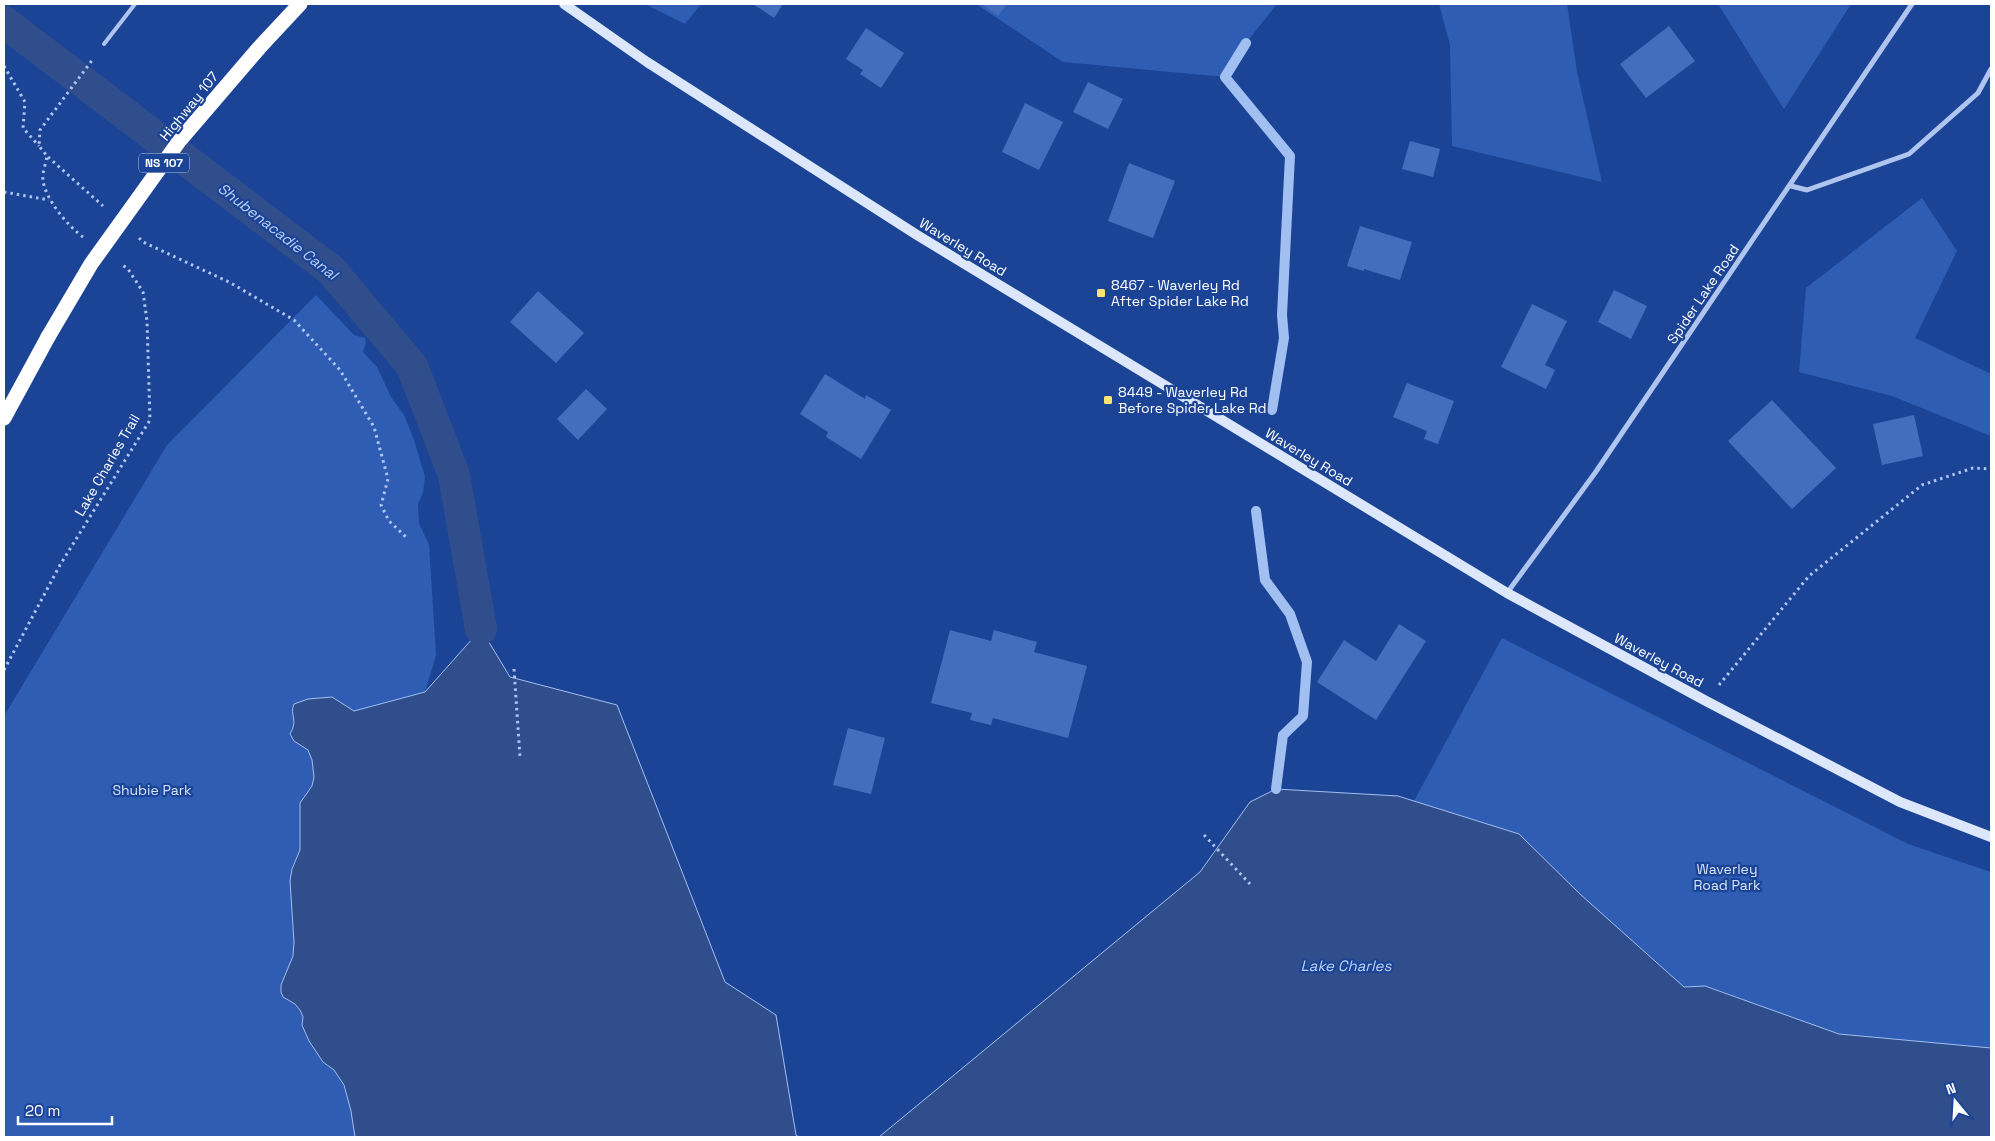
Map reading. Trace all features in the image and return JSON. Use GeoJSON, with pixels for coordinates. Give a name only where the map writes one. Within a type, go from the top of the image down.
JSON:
{"type":"FeatureCollection","features":[{"type":"Feature","properties":{"kind":"highway","name":"Highway 107"},"geometry":{"type":"LineString","coordinates":[[4,418],[48,337],[92,264],[180,140],[259,48],[300,4]]}},
{"type":"Feature","properties":{"kind":"highway","name":"Highway 107"},"geometry":{"type":"LineString","coordinates":[[4,401],[48,337]]}},
{"type":"Feature","properties":{"kind":"main road","name":"Waverley Road"},"geometry":{"type":"LineString","coordinates":[[564,4],[647,62],[917,235],[1506,593],[1706,701],[1900,802],[1991,837]]}},
{"type":"Feature","properties":{"kind":"street","name":"Spider Lake Road"},"geometry":{"type":"LineString","coordinates":[[1506,593],[1596,473],[1912,4]]}},
{"type":"Feature","properties":{"kind":"street"},"geometry":{"type":"LineString","coordinates":[[1791,186],[1807,190],[1909,154],[1978,93],[1991,69]]}},
{"type":"Feature","properties":{"kind":"lane"},"geometry":{"type":"LineString","coordinates":[[104,44],[135,4]]}},
{"type":"Feature","properties":{"kind":"path"},"geometry":{"type":"LineString","coordinates":[[4,66],[25,102],[23,128],[48,156],[110,212]]}},
{"type":"Feature","properties":{"kind":"path"},"geometry":{"type":"LineString","coordinates":[[40,146],[40,130],[84,72]]}},
{"type":"Feature","properties":{"kind":"path"},"geometry":{"type":"LineString","coordinates":[[48,156],[42,178],[50,201],[77,232],[84,237]]}},
{"type":"Feature","properties":{"kind":"path"},"geometry":{"type":"LineString","coordinates":[[4,192],[50,201]]}},
{"type":"Feature","properties":{"kind":"path"},"geometry":{"type":"LineString","coordinates":[[136,236],[143,242],[229,282],[294,320],[340,370],[374,427],[388,479],[381,504],[389,521],[408,539]]}},
{"type":"Feature","properties":{"kind":"path","name":"Lake Charles Trail"},"geometry":{"type":"LineString","coordinates":[[4,670],[60,566],[150,420],[147,321],[143,292],[128,268],[120,263]]}},
{"type":"Feature","properties":{"kind":"path"},"geometry":{"type":"LineString","coordinates":[[1706,701],[1809,576],[1922,485],[1973,468],[1991,469]]}},
{"type":"Feature","properties":{"kind":"path"},"geometry":{"type":"LineString","coordinates":[[514,669],[520,757]]}},
{"type":"Feature","properties":{"kind":"path"},"geometry":{"type":"LineString","coordinates":[[1204,834],[1250,884]]}},
{"type":"Feature","properties":{"kind":"green space"},"geometry":{"type":"Polygon","coordinates":[[[645,4],[701,4],[685,24],[645,4]]]}},
{"type":"Feature","properties":{"kind":"green space"},"geometry":{"type":"Polygon","coordinates":[[[976,4],[1277,4],[1230,63],[1225,77],[1063,62],[976,4]]]}},
{"type":"Feature","properties":{"kind":"green space"},"geometry":{"type":"Polygon","coordinates":[[[1439,4],[1567,4],[1577,72],[1602,182],[1452,146],[1450,45],[1439,4]]]}},
{"type":"Feature","properties":{"kind":"green space"},"geometry":{"type":"Polygon","coordinates":[[[1718,4],[1851,4],[1784,109],[1718,4]]]}},
{"type":"Feature","properties":{"kind":"green space"},"geometry":{"type":"Polygon","coordinates":[[[1922,198],[1957,251],[1915,338],[1991,374],[1991,436],[1892,396],[1799,372],[1806,288],[1922,198]]]}},
{"type":"Feature","properties":{"kind":"green space","name":"Shubie Park"},"geometry":{"type":"Polygon","coordinates":[[[316,295],[354,335],[365,338],[366,342],[363,352],[377,367],[391,397],[404,415],[414,440],[425,477],[423,493],[418,504],[419,523],[429,545],[436,655],[425,692],[354,711],[332,697],[292,708],[294,741],[308,750],[312,760],[314,777],[312,786],[300,803],[300,850],[292,869],[290,881],[294,942],[293,956],[281,985],[286,999],[295,1004],[300,1010],[303,1017],[302,1025],[309,1041],[323,1062],[334,1070],[344,1085],[355,1137],[4,1137],[4,716],[167,445],[316,295]]]}},
{"type":"Feature","properties":{"kind":"green space","name":"Waverley Road Park"},"geometry":{"type":"Polygon","coordinates":[[[1502,638],[1908,844],[1991,872],[1991,1048],[1839,1034],[1706,986],[1684,987],[1581,895],[1519,834],[1414,801],[1502,638]]]}},
{"type":"Feature","properties":{"kind":"water"},"geometry":{"type":"Polygon","coordinates":[[[481,629],[510,677],[617,705],[725,982],[776,1015],[796,1135],[799,1137],[355,1137],[344,1085],[334,1070],[323,1062],[309,1041],[302,1025],[303,1017],[300,1010],[295,1004],[283,997],[281,992],[281,985],[293,956],[294,942],[290,881],[292,869],[300,850],[300,803],[312,786],[314,777],[312,760],[308,750],[294,741],[290,734],[294,725],[293,708],[294,704],[308,699],[332,697],[354,711],[425,692],[481,629]]]}},
{"type":"Feature","properties":{"kind":"water","name":"Lake Charles"},"geometry":{"type":"Polygon","coordinates":[[[1276,789],[1398,796],[1519,834],[1581,895],[1684,987],[1705,986],[1839,1034],[1991,1048],[1991,1137],[879,1137],[1200,872],[1250,802],[1276,789]]]}},
{"type":"Feature","properties":{"kind":"building"},"geometry":{"type":"Polygon","coordinates":[[[753,4],[783,4],[774,18],[753,4]]]}},
{"type":"Feature","properties":{"kind":"building"},"geometry":{"type":"Polygon","coordinates":[[[981,4],[1007,4],[998,16],[981,4]]]}},
{"type":"Feature","properties":{"kind":"building"},"geometry":{"type":"Polygon","coordinates":[[[1669,26],[1695,61],[1646,98],[1620,64],[1669,26]]]}},
{"type":"Feature","properties":{"kind":"building"},"geometry":{"type":"Polygon","coordinates":[[[866,28],[904,53],[881,88],[860,74],[863,70],[846,59],[866,28]]]}},
{"type":"Feature","properties":{"kind":"building"},"geometry":{"type":"Polygon","coordinates":[[[1088,82],[1123,99],[1108,129],[1073,112],[1088,82]]]}},
{"type":"Feature","properties":{"kind":"building"},"geometry":{"type":"Polygon","coordinates":[[[1025,103],[1063,122],[1039,170],[1002,152],[1025,103]]]}},
{"type":"Feature","properties":{"kind":"building"},"geometry":{"type":"Polygon","coordinates":[[[1410,141],[1440,149],[1433,177],[1402,169],[1410,141]]]}},
{"type":"Feature","properties":{"kind":"building"},"geometry":{"type":"Polygon","coordinates":[[[1129,163],[1175,181],[1153,238],[1108,221],[1129,163]]]}},
{"type":"Feature","properties":{"kind":"building"},"geometry":{"type":"Polygon","coordinates":[[[1360,226],[1412,242],[1400,280],[1347,266],[1360,226]]]}},
{"type":"Feature","properties":{"kind":"building"},"geometry":{"type":"Polygon","coordinates":[[[1614,290],[1647,306],[1631,339],[1598,322],[1614,290]]]}},
{"type":"Feature","properties":{"kind":"building"},"geometry":{"type":"Polygon","coordinates":[[[538,291],[584,333],[556,363],[510,322],[538,291]]]}},
{"type":"Feature","properties":{"kind":"building"},"geometry":{"type":"Polygon","coordinates":[[[1532,304],[1567,321],[1545,365],[1555,370],[1546,389],[1501,367],[1532,304]]]}},
{"type":"Feature","properties":{"kind":"building"},"geometry":{"type":"Polygon","coordinates":[[[825,374],[865,399],[866,395],[891,410],[861,459],[826,437],[828,432],[800,414],[825,374]]]}},
{"type":"Feature","properties":{"kind":"building"},"geometry":{"type":"Polygon","coordinates":[[[1407,383],[1454,401],[1438,444],[1424,439],[1427,431],[1393,417],[1407,383]]]}},
{"type":"Feature","properties":{"kind":"building"},"geometry":{"type":"Polygon","coordinates":[[[586,389],[607,409],[578,440],[557,419],[586,389]]]}},
{"type":"Feature","properties":{"kind":"building"},"geometry":{"type":"Polygon","coordinates":[[[1772,400],[1836,468],[1792,509],[1728,441],[1772,400]]]}},
{"type":"Feature","properties":{"kind":"building"},"geometry":{"type":"Polygon","coordinates":[[[1914,415],[1923,456],[1882,465],[1873,424],[1914,415]]]}},
{"type":"Feature","properties":{"kind":"building"},"geometry":{"type":"Polygon","coordinates":[[[1399,624],[1426,641],[1376,720],[1317,682],[1344,640],[1376,661],[1399,624]]]}},
{"type":"Feature","properties":{"kind":"building"},"geometry":{"type":"Polygon","coordinates":[[[950,630],[991,641],[994,630],[1037,642],[1034,652],[1087,666],[1068,738],[993,718],[991,725],[970,720],[972,713],[931,703],[950,630]]]}},
{"type":"Feature","properties":{"kind":"building"},"geometry":{"type":"Polygon","coordinates":[[[848,728],[885,738],[871,794],[833,785],[848,728]]]}},
{"type":"Feature","properties":{"kind":"waterway","name":"Shubenacadie Canal"},"geometry":{"type":"LineString","coordinates":[[4,22],[331,270],[412,366],[454,475],[481,629]]}},
{"type":"Feature","properties":{"kind":"waterway"},"geometry":{"type":"LineString","coordinates":[[1246,43],[1225,77],[1290,156],[1282,315],[1284,338],[1272,410]]}},
{"type":"Feature","properties":{"kind":"waterway"},"geometry":{"type":"LineString","coordinates":[[1256,511],[1265,580],[1290,614],[1307,662],[1303,716],[1283,735],[1276,789]]}},
{"type":"Feature","properties":{"kind":"place","name":"8467 - Waverley Rd After Spider Lake Rd"},"geometry":{"type":"Point","coordinates":[1101,293]}},
{"type":"Feature","properties":{"kind":"place","name":"8449 - Waverley Rd Before Spider Lake Rd"},"geometry":{"type":"Point","coordinates":[1108,400]}}]}
